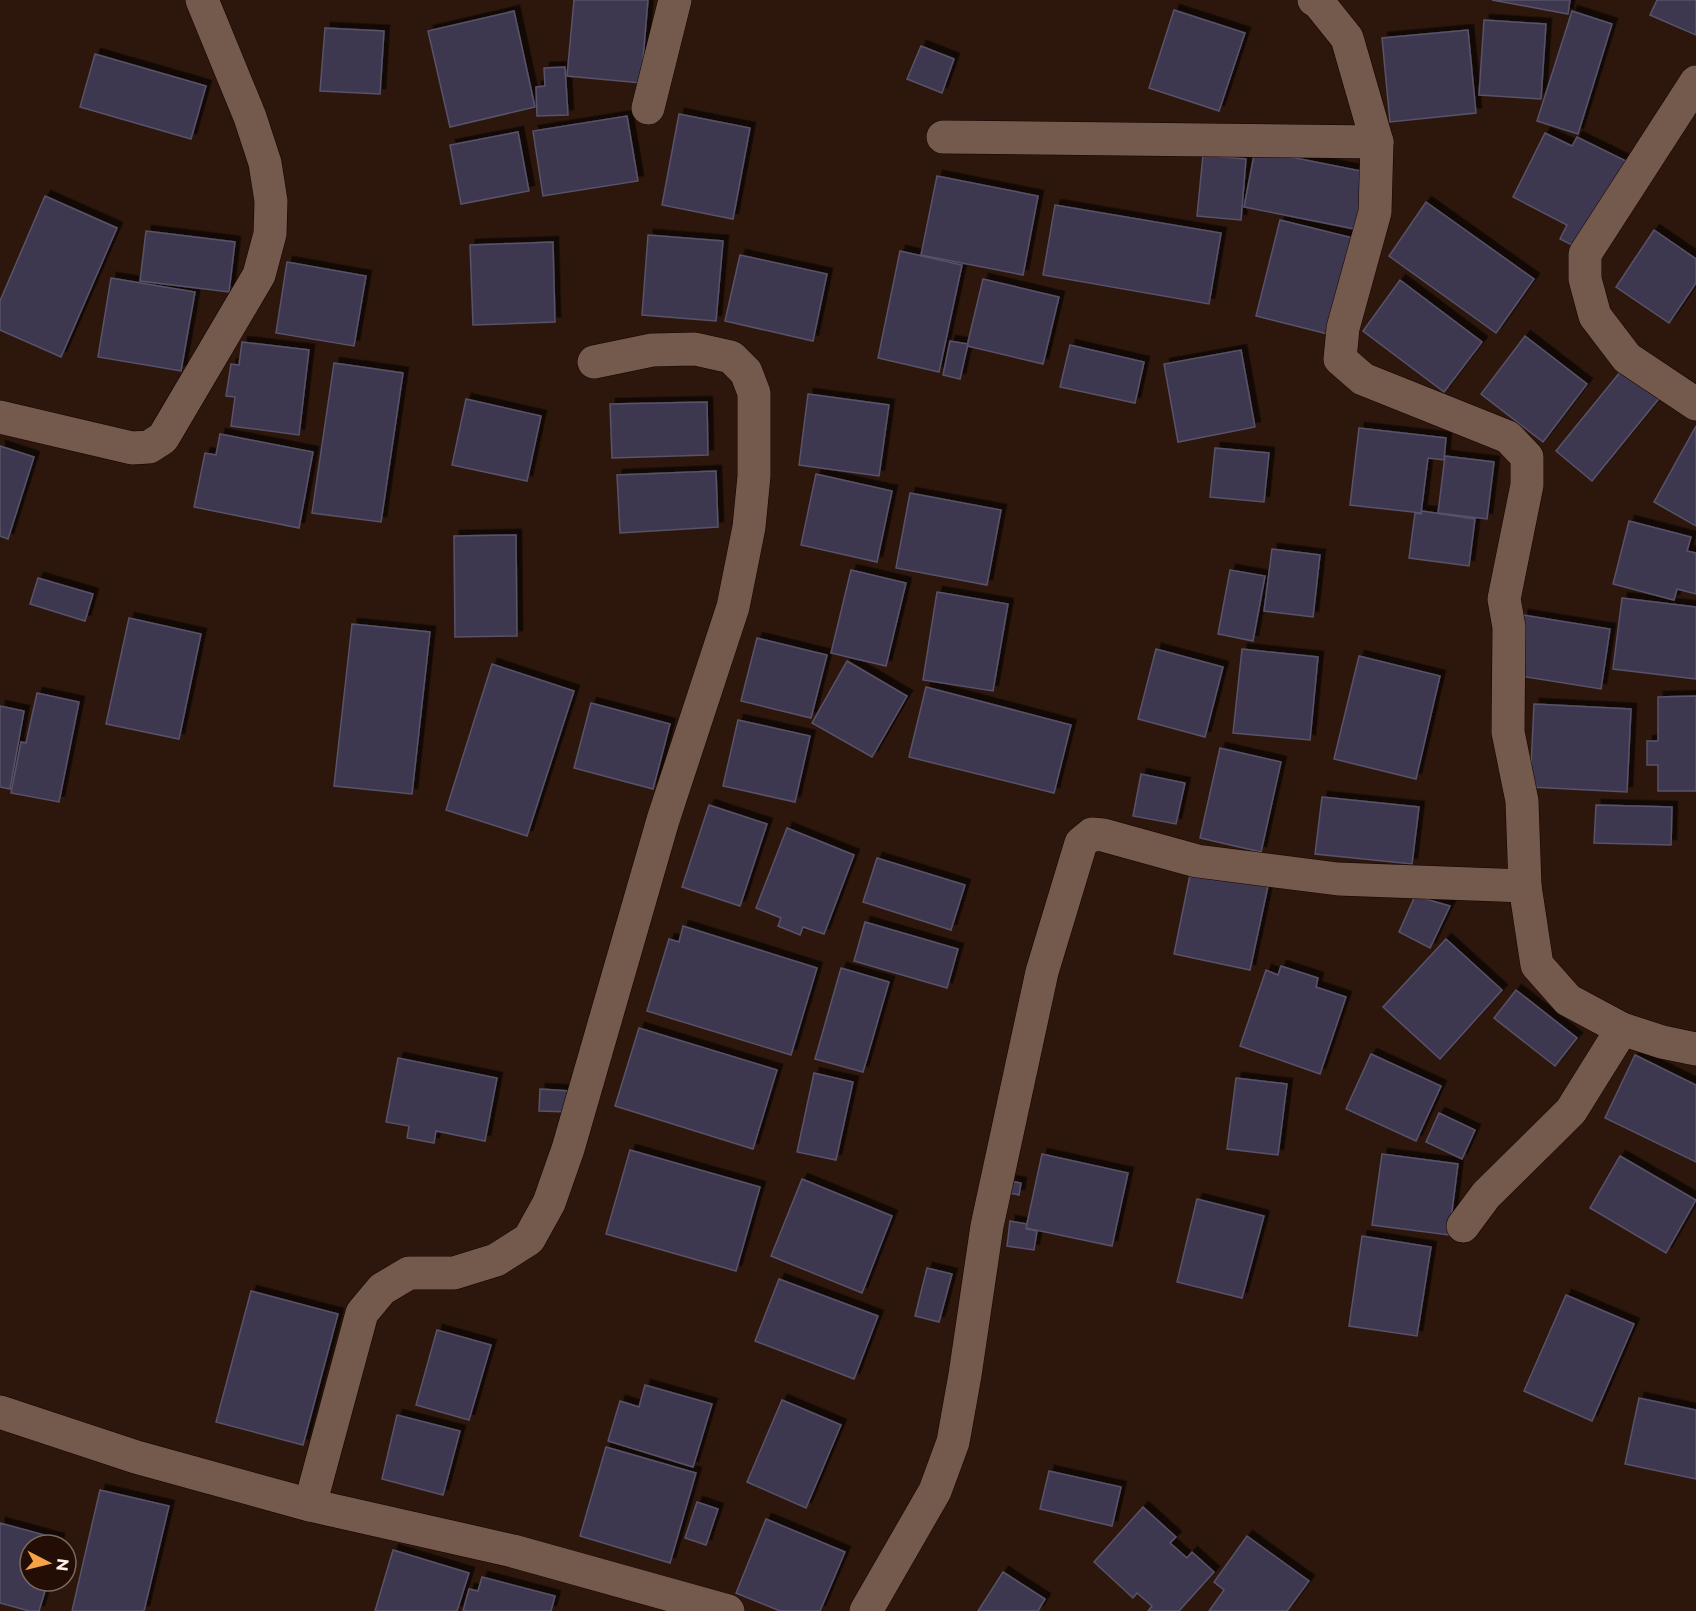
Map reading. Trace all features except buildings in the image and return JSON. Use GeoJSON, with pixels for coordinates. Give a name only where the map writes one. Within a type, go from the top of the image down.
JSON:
{"type":"FeatureCollection","features":[{"type":"Feature","properties":{"kind":"street"},"geometry":{"type":"LineString","coordinates":[[0,417],[132,448],[149,447],[163,438],[259,275],[270,234],[271,201],[265,163],[250,117],[202,0]]}},
{"type":"Feature","properties":{"kind":"street"},"geometry":{"type":"LineString","coordinates":[[648,108],[675,0]]}},
{"type":"Feature","properties":{"kind":"street"},"geometry":{"type":"LineString","coordinates":[[1314,0],[1347,38],[1377,142],[1375,212],[1343,327],[1340,359],[1363,379],[1508,437],[1527,457],[1527,485],[1504,599],[1509,627],[1508,732],[1522,801],[1525,886],[1537,965],[1568,1000],[1622,1029],[1662,1042],[1696,1048]]}},
{"type":"Feature","properties":{"kind":"street"},"geometry":{"type":"LineString","coordinates":[[1696,82],[1586,254],[1584,279],[1595,316],[1627,358],[1696,404]]}},
{"type":"Feature","properties":{"kind":"street"},"geometry":{"type":"LineString","coordinates":[[943,137],[1377,142]]}},
{"type":"Feature","properties":{"kind":"street"},"geometry":{"type":"LineString","coordinates":[[310,1505],[362,1313],[382,1289],[409,1273],[454,1273],[496,1260],[529,1239],[549,1203],[572,1138],[663,820],[733,607],[749,527],[753,476],[754,393],[747,372],[731,357],[695,350],[652,350],[594,363]]}},
{"type":"Feature","properties":{"kind":"street"},"geometry":{"type":"LineString","coordinates":[[866,1611],[935,1491],[953,1442],[990,1214],[1042,972],[1081,843],[1092,834],[1103,835],[1197,861],[1338,879],[1525,886]]}},
{"type":"Feature","properties":{"kind":"street"},"geometry":{"type":"LineString","coordinates":[[1463,1226],[1486,1195],[1571,1111],[1622,1029]]}},
{"type":"Feature","properties":{"kind":"street"},"geometry":{"type":"LineString","coordinates":[[0,1412],[136,1457],[310,1505],[513,1551],[728,1611]]}}]}
